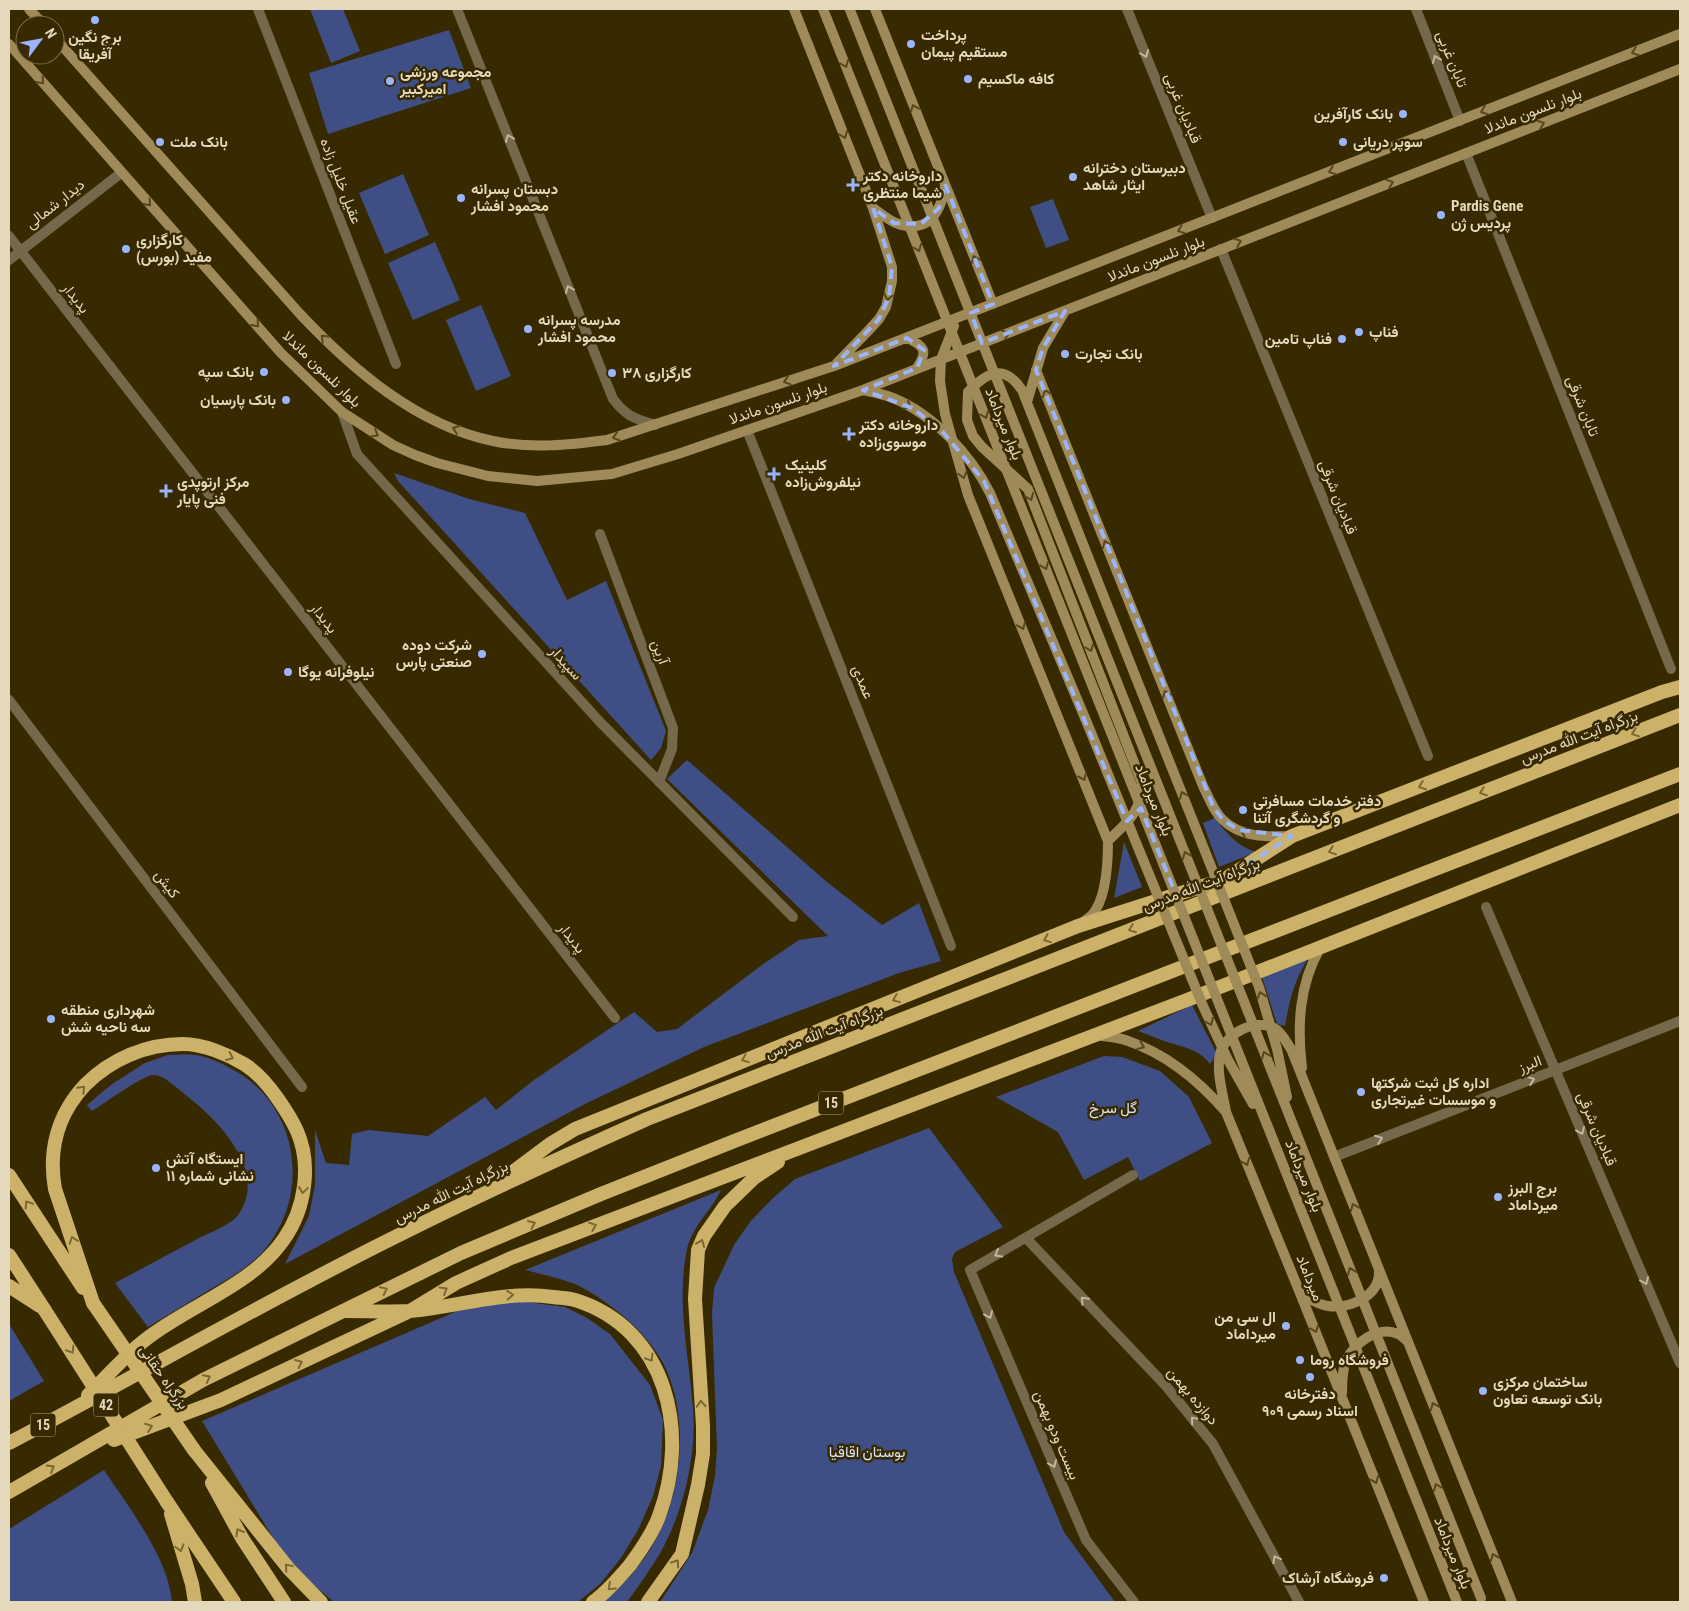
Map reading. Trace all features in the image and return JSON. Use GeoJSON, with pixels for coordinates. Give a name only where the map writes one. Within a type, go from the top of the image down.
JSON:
{"type":"FeatureCollection","features":[{"type":"Feature","properties":{"kind":"highway"},"geometry":{"type":"LineString","coordinates":[[490,1190],[550,1144],[575,1129],[1078,926],[1225,879],[1292,836],[1680,687]]}},
{"type":"Feature","properties":{"kind":"highway","name":"بزرگراه آیت الله مدرس"},"geometry":{"type":"LineString","coordinates":[[9,1443],[243,1316],[393,1238],[490,1190],[647,1119],[1680,715]]}},
{"type":"Feature","properties":{"kind":"highway","name":"15"},"geometry":{"type":"LineString","coordinates":[[9,1492],[203,1380],[461,1253],[610,1190],[1680,774]]}},
{"type":"Feature","properties":{"kind":"highway"},"geometry":{"type":"LineString","coordinates":[[71,1456],[221,1400],[410,1311],[456,1283],[511,1258],[1320,948],[1680,805]]}},
{"type":"Feature","properties":{"kind":"highway"},"geometry":{"type":"LineString","coordinates":[[77,1406],[144,1340],[242,1279],[264,1263],[276,1249],[292,1224],[302,1197],[305,1171],[304,1152],[297,1131],[285,1110],[272,1091],[245,1064],[228,1055],[207,1048],[184,1044],[132,1054],[113,1062],[95,1076],[77,1094],[66,1109],[58,1132],[52,1170],[55,1189],[93,1303]]}},
{"type":"Feature","properties":{"kind":"highway"},"geometry":{"type":"LineString","coordinates":[[648,1602],[682,1554],[703,1454],[695,1299],[698,1250],[704,1236],[725,1206],[754,1178],[768,1168],[830,1135]]}},
{"type":"Feature","properties":{"kind":"highway","name":"بزرگراه حقانی"},"geometry":{"type":"LineString","coordinates":[[9,1175],[93,1303],[194,1450],[242,1538],[284,1602]]}},
{"type":"Feature","properties":{"kind":"highway","name":"42"},"geometry":{"type":"LineString","coordinates":[[9,1255],[167,1502],[234,1602]]}},
{"type":"Feature","properties":{"kind":"highway"},"geometry":{"type":"LineString","coordinates":[[9,1286],[44,1309]]}},
{"type":"Feature","properties":{"kind":"highway"},"geometry":{"type":"LineString","coordinates":[[341,1311],[410,1311],[508,1295],[540,1295],[574,1299],[602,1311],[625,1327],[644,1348],[660,1374],[673,1424],[673,1447],[666,1492],[659,1517],[636,1557],[618,1579],[593,1602]]}},
{"type":"Feature","properties":{"kind":"highway"},"geometry":{"type":"LineString","coordinates":[[194,1450],[289,1569],[321,1602]]}},
{"type":"Feature","properties":{"kind":"highway"},"geometry":{"type":"LineString","coordinates":[[167,1502],[192,1584],[195,1602]]}},
{"type":"Feature","properties":{"kind":"main road"},"geometry":{"type":"LineString","coordinates":[[794,9],[873,208],[892,267],[889,297],[879,319],[834,366]]}},
{"type":"Feature","properties":{"kind":"main road","name":"بلوار میرداماد"},"geometry":{"type":"LineString","coordinates":[[850,9],[1482,1600]]}},
{"type":"Feature","properties":{"kind":"main road"},"geometry":{"type":"LineString","coordinates":[[875,9],[993,304]]}},
{"type":"Feature","properties":{"kind":"main road","name":"بلوار میرداماد"},"geometry":{"type":"LineString","coordinates":[[825,14],[1457,1602]]}},
{"type":"Feature","properties":{"kind":"main road","name":"بلوار نلسون ماندلا"},"geometry":{"type":"LineString","coordinates":[[65,49],[322,337],[366,375],[396,398],[448,426],[477,437],[514,444],[545,446],[606,440],[834,366],[1680,34]]}},
{"type":"Feature","properties":{"kind":"main road","name":"بلوار نلسون ماندلا"},"geometry":{"type":"LineString","coordinates":[[9,44],[281,353],[342,412],[393,445],[437,463],[488,476],[537,481],[612,474],[678,454],[862,390],[1680,69]]}},
{"type":"Feature","properties":{"kind":"main road"},"geometry":{"type":"LineString","coordinates":[[873,208],[894,223],[914,226],[921,224],[929,220],[940,208],[945,184]]}},
{"type":"Feature","properties":{"kind":"main road"},"geometry":{"type":"LineString","coordinates":[[1027,402],[1043,348],[1065,310]]}},
{"type":"Feature","properties":{"kind":"main road"},"geometry":{"type":"LineString","coordinates":[[957,318],[941,359],[940,381],[946,414],[968,495],[1108,841],[1108,862],[1099,901],[1092,915],[1078,926]]}},
{"type":"Feature","properties":{"kind":"main road"},"geometry":{"type":"LineString","coordinates":[[907,338],[919,343],[924,350],[924,358],[918,368]]}},
{"type":"Feature","properties":{"kind":"main road"},"geometry":{"type":"LineString","coordinates":[[1036,370],[1199,777],[1213,806],[1223,820],[1250,835],[1292,836]]}},
{"type":"Feature","properties":{"kind":"main road"},"geometry":{"type":"LineString","coordinates":[[1108,841],[1135,814],[1142,798],[1142,783],[1028,489],[973,436],[967,420],[968,392],[979,380],[988,374],[1004,372],[1015,380],[1027,402],[1259,987],[1277,1049],[1294,1128]]}},
{"type":"Feature","properties":{"kind":"main road"},"geometry":{"type":"LineString","coordinates":[[862,390],[892,397],[912,408],[942,431],[974,466],[990,493],[1203,1006],[1228,1060],[1272,1138]]}},
{"type":"Feature","properties":{"kind":"main road"},"geometry":{"type":"LineString","coordinates":[[1304,1082],[1298,1028],[1300,1006],[1311,964],[1320,948]]}},
{"type":"Feature","properties":{"kind":"main road"},"geometry":{"type":"LineString","coordinates":[[1226,1112],[1219,1065],[1220,1053],[1232,1036],[1241,1030],[1250,1027],[1272,1027],[1279,1032],[1290,1049],[1304,1082],[1512,1602]]}},
{"type":"Feature","properties":{"kind":"main road","name":"میرداماد"},"geometry":{"type":"LineString","coordinates":[[1094,1034],[1126,1040],[1163,1056],[1210,1094],[1226,1112],[1424,1602]]}},
{"type":"Feature","properties":{"kind":"main road"},"geometry":{"type":"LineString","coordinates":[[1300,1292],[1328,1306],[1347,1305],[1369,1295],[1375,1288],[1379,1280],[1378,1268]]}},
{"type":"Feature","properties":{"kind":"main road"},"geometry":{"type":"LineString","coordinates":[[1341,1396],[1343,1372],[1347,1360],[1356,1346],[1362,1341],[1372,1336],[1391,1332],[1399,1334],[1408,1342]]}},
{"type":"Feature","properties":{"kind":"street","name":"عقیل خلیل زاده"},"geometry":{"type":"LineString","coordinates":[[258,9],[396,364]]}},
{"type":"Feature","properties":{"kind":"street"},"geometry":{"type":"LineString","coordinates":[[457,9],[613,399],[623,412],[655,425]]}},
{"type":"Feature","properties":{"kind":"street","name":"قبادیان غربی"},"geometry":{"type":"LineString","coordinates":[[1127,9],[1212,218]]}},
{"type":"Feature","properties":{"kind":"street","name":"تابان غربی"},"geometry":{"type":"LineString","coordinates":[[1416,9],[1460,121]]}},
{"type":"Feature","properties":{"kind":"street","name":"تابان شرقی"},"geometry":{"type":"LineString","coordinates":[[1466,153],[1672,670]]}},
{"type":"Feature","properties":{"kind":"street","name":"دیدار شمالی"},"geometry":{"type":"LineString","coordinates":[[9,260],[121,173]]}},
{"type":"Feature","properties":{"kind":"street","name":"پدیدار"},"geometry":{"type":"LineString","coordinates":[[9,236],[615,1018]]}},
{"type":"Feature","properties":{"kind":"street","name":"قبادیان شرقی"},"geometry":{"type":"LineString","coordinates":[[1221,249],[1428,756]]}},
{"type":"Feature","properties":{"kind":"street","name":"سپیدار"},"geometry":{"type":"LineString","coordinates":[[342,412],[356,454],[593,715],[793,917]]}},
{"type":"Feature","properties":{"kind":"street","name":"عمدی"},"geometry":{"type":"LineString","coordinates":[[747,430],[951,946]]}},
{"type":"Feature","properties":{"kind":"street","name":"آرین"},"geometry":{"type":"LineString","coordinates":[[600,534],[673,728],[672,749],[659,782]]}},
{"type":"Feature","properties":{"kind":"street","name":"کیش"},"geometry":{"type":"LineString","coordinates":[[9,700],[302,1086]]}},
{"type":"Feature","properties":{"kind":"street","name":"قبادیان شرقی"},"geometry":{"type":"LineString","coordinates":[[1486,907],[1680,1363]]}},
{"type":"Feature","properties":{"kind":"street","name":"البرز"},"geometry":{"type":"LineString","coordinates":[[1334,1157],[1680,1021]]}},
{"type":"Feature","properties":{"kind":"street"},"geometry":{"type":"LineString","coordinates":[[1026,1238],[1133,1175]]}},
{"type":"Feature","properties":{"kind":"street","name":"بیست ودو بهمن"},"geometry":{"type":"LineString","coordinates":[[1026,1238],[970,1270],[1086,1540],[1134,1602]]}},
{"type":"Feature","properties":{"kind":"street","name":"دوازده بهمن"},"geometry":{"type":"LineString","coordinates":[[1026,1238],[1166,1386],[1213,1444],[1299,1602]]}},
{"type":"Feature","properties":{"kind":"highlighted area"},"geometry":{"type":"Polygon","coordinates":[[[945,184],[993,304],[971,313],[982,343],[1065,311],[1043,348],[1036,370],[1213,806],[1223,820],[1239,830],[1292,836],[1225,879],[1176,895],[1141,808],[1127,821],[984,481],[942,431],[912,408],[863,390],[917,368],[924,350],[907,338],[834,366],[879,319],[889,297],[892,267],[873,208],[894,223],[921,224],[939,208],[945,184]]]}},
{"type":"Feature","properties":{"kind":"green space"},"geometry":{"type":"Polygon","coordinates":[[[310,9],[343,9],[360,51],[331,63],[310,9]]]}},
{"type":"Feature","properties":{"kind":"green space","name":"مجموعه ورزشی امیرکبیر"},"geometry":{"type":"Polygon","coordinates":[[[449,30],[471,88],[328,134],[309,73],[449,30]]]}},
{"type":"Feature","properties":{"kind":"green space"},"geometry":{"type":"Polygon","coordinates":[[[403,174],[429,235],[385,254],[359,193],[403,174]]]}},
{"type":"Feature","properties":{"kind":"green space"},"geometry":{"type":"Polygon","coordinates":[[[1053,199],[1069,240],[1046,248],[1030,207],[1053,199]]]}},
{"type":"Feature","properties":{"kind":"green space"},"geometry":{"type":"Polygon","coordinates":[[[435,242],[460,300],[413,320],[388,263],[435,242]]]}},
{"type":"Feature","properties":{"kind":"green space"},"geometry":{"type":"Polygon","coordinates":[[[481,305],[511,376],[476,391],[446,320],[481,305]]]}},
{"type":"Feature","properties":{"kind":"green space"},"geometry":{"type":"Polygon","coordinates":[[[394,473],[469,499],[525,513],[567,600],[606,581],[666,731],[661,748],[651,760],[398,481],[394,473]]]}},
{"type":"Feature","properties":{"kind":"green space"},"geometry":{"type":"Polygon","coordinates":[[[687,760],[827,882],[882,925],[919,903],[941,961],[899,973],[704,1047],[585,1104],[285,1264],[309,1216],[315,1185],[315,1130],[326,1163],[349,1165],[352,1134],[369,1130],[428,1136],[485,1097],[496,1110],[534,1080],[634,1012],[657,1032],[677,1029],[762,965],[799,940],[828,936],[667,779],[687,760]]]}},
{"type":"Feature","properties":{"kind":"green space"},"geometry":{"type":"Polygon","coordinates":[[[1215,818],[1232,838],[1256,852],[1219,867],[1203,823],[1215,818]]]}},
{"type":"Feature","properties":{"kind":"green space"},"geometry":{"type":"Polygon","coordinates":[[[1124,842],[1142,887],[1114,898],[1124,842]]]}},
{"type":"Feature","properties":{"kind":"green space"},"geometry":{"type":"Polygon","coordinates":[[[1307,960],[1293,992],[1285,1026],[1277,1024],[1262,977],[1307,960]]]}},
{"type":"Feature","properties":{"kind":"green space"},"geometry":{"type":"Polygon","coordinates":[[[1192,1005],[1217,1054],[1210,1064],[1195,1051],[1138,1031],[1192,1005]]]}},
{"type":"Feature","properties":{"kind":"green space"},"geometry":{"type":"Polygon","coordinates":[[[168,1055],[191,1055],[208,1058],[230,1068],[252,1083],[270,1101],[282,1123],[290,1147],[293,1172],[290,1197],[282,1221],[263,1251],[234,1275],[148,1327],[115,1283],[231,1222],[238,1215],[246,1198],[247,1180],[243,1163],[234,1146],[209,1115],[165,1079],[158,1075],[148,1076],[92,1111],[87,1105],[112,1084],[145,1063],[168,1055]]]}},
{"type":"Feature","properties":{"kind":"green space","name":"گل سرخ"},"geometry":{"type":"Polygon","coordinates":[[[1104,1056],[1122,1057],[1160,1071],[1189,1097],[1212,1143],[1140,1181],[1128,1157],[1084,1180],[1058,1132],[996,1097],[1104,1056]]]}},
{"type":"Feature","properties":{"kind":"green space","name":"بوستان اقاقیا"},"geometry":{"type":"Polygon","coordinates":[[[929,1128],[1003,1227],[955,1252],[952,1259],[954,1272],[1064,1532],[1115,1602],[660,1602],[692,1553],[708,1510],[715,1476],[717,1448],[712,1314],[714,1288],[734,1245],[750,1222],[795,1179],[929,1128]]]}},
{"type":"Feature","properties":{"kind":"green space"},"geometry":{"type":"Polygon","coordinates":[[[721,1190],[693,1233],[687,1249],[684,1269],[684,1329],[694,1426],[690,1464],[681,1503],[668,1539],[627,1602],[604,1602],[644,1558],[664,1522],[676,1479],[679,1456],[678,1410],[666,1369],[651,1345],[630,1322],[607,1303],[583,1288],[525,1270],[721,1190]]]}},
{"type":"Feature","properties":{"kind":"green space"},"geometry":{"type":"Polygon","coordinates":[[[519,1301],[565,1307],[587,1318],[610,1334],[650,1385],[663,1420],[661,1466],[653,1496],[639,1528],[621,1558],[600,1584],[578,1602],[334,1602],[304,1577],[275,1541],[202,1421],[455,1312],[482,1302],[519,1301]]]}},
{"type":"Feature","properties":{"kind":"green space"},"geometry":{"type":"Polygon","coordinates":[[[9,1324],[44,1381],[9,1401],[9,1324]]]}},
{"type":"Feature","properties":{"kind":"green space"},"geometry":{"type":"Polygon","coordinates":[[[104,1470],[146,1533],[163,1568],[172,1602],[9,1602],[9,1529],[104,1470]]]}},
{"type":"Feature","properties":{"kind":"place","name":"برج نگین آفریقا"},"geometry":{"type":"Point","coordinates":[95,20]}},
{"type":"Feature","properties":{"kind":"place","name":"پرداخت مستقیم پیمان"},"geometry":{"type":"Point","coordinates":[911,44]}},
{"type":"Feature","properties":{"kind":"place","name":"کافه ماکسیم"},"geometry":{"type":"Point","coordinates":[968,79]}},
{"type":"Feature","properties":{"kind":"place","name":"مجموعه ورزشی امیرکبیر"},"geometry":{"type":"Point","coordinates":[390,81]}},
{"type":"Feature","properties":{"kind":"place","name":"بانک کارآفرین"},"geometry":{"type":"Point","coordinates":[1403,114]}},
{"type":"Feature","properties":{"kind":"place","name":"بانک ملت"},"geometry":{"type":"Point","coordinates":[160,142]}},
{"type":"Feature","properties":{"kind":"place","name":"سوپر دریانی"},"geometry":{"type":"Point","coordinates":[1343,142]}},
{"type":"Feature","properties":{"kind":"place","name":"دبیرستان دخترانه ایثار شاهد"},"geometry":{"type":"Point","coordinates":[1073,177]}},
{"type":"Feature","properties":{"kind":"place","name":"داروخانه دکتر شیما منتظری"},"geometry":{"type":"Point","coordinates":[853,185]}},
{"type":"Feature","properties":{"kind":"place","name":"دبستان پسرانه محمود افشار"},"geometry":{"type":"Point","coordinates":[461,198]}},
{"type":"Feature","properties":{"kind":"place","name":"Pardis Gene پردیس ژن"},"geometry":{"type":"Point","coordinates":[1441,215]}},
{"type":"Feature","properties":{"kind":"place","name":"کارگزاری مفید (بورس)"},"geometry":{"type":"Point","coordinates":[126,249]}},
{"type":"Feature","properties":{"kind":"place","name":"مدرسه پسرانه محمود افشار"},"geometry":{"type":"Point","coordinates":[528,329]}},
{"type":"Feature","properties":{"kind":"place","name":"فناپ"},"geometry":{"type":"Point","coordinates":[1359,332]}},
{"type":"Feature","properties":{"kind":"place","name":"فناپ تامین"},"geometry":{"type":"Point","coordinates":[1342,339]}},
{"type":"Feature","properties":{"kind":"place","name":"بانک تجارت"},"geometry":{"type":"Point","coordinates":[1065,354]}},
{"type":"Feature","properties":{"kind":"place","name":"بانک سپه"},"geometry":{"type":"Point","coordinates":[264,372]}},
{"type":"Feature","properties":{"kind":"place","name":"کارگزاری ۳۸"},"geometry":{"type":"Point","coordinates":[612,373]}},
{"type":"Feature","properties":{"kind":"place","name":"بانک پارسیان"},"geometry":{"type":"Point","coordinates":[286,400]}},
{"type":"Feature","properties":{"kind":"place","name":"داروخانه دکتر موسوی‌زاده"},"geometry":{"type":"Point","coordinates":[849,434]}},
{"type":"Feature","properties":{"kind":"place","name":"کلینیک نیلفروش‌زاده"},"geometry":{"type":"Point","coordinates":[774,474]}},
{"type":"Feature","properties":{"kind":"place","name":"مرکز ارتوپدی فنی پایار"},"geometry":{"type":"Point","coordinates":[166,491]}},
{"type":"Feature","properties":{"kind":"place","name":"شرکت دوده صنعتی پارس"},"geometry":{"type":"Point","coordinates":[482,654]}},
{"type":"Feature","properties":{"kind":"place","name":"نیلوفرانه یوگا"},"geometry":{"type":"Point","coordinates":[288,672]}},
{"type":"Feature","properties":{"kind":"place","name":"دفتر خدمات مسافرتی و گردشگری آتنا"},"geometry":{"type":"Point","coordinates":[1243,810]}},
{"type":"Feature","properties":{"kind":"place","name":"شهرداری منطقه سه ناحیه شش"},"geometry":{"type":"Point","coordinates":[51,1019]}},
{"type":"Feature","properties":{"kind":"place","name":"اداره کل ثبت شرکتها و موسسات غیرتجاری"},"geometry":{"type":"Point","coordinates":[1361,1092]}},
{"type":"Feature","properties":{"kind":"place","name":"ایستگاه آتش نشانی شماره ۱۱"},"geometry":{"type":"Point","coordinates":[156,1168]}},
{"type":"Feature","properties":{"kind":"place","name":"برج البرز میرداماد"},"geometry":{"type":"Point","coordinates":[1498,1197]}},
{"type":"Feature","properties":{"kind":"place","name":"ال سی من میرداماد"},"geometry":{"type":"Point","coordinates":[1286,1326]}},
{"type":"Feature","properties":{"kind":"place","name":"فروشگاه روما"},"geometry":{"type":"Point","coordinates":[1300,1360]}},
{"type":"Feature","properties":{"kind":"place","name":"دفترخانه اسناد رسمی ۹۰۹"},"geometry":{"type":"Point","coordinates":[1310,1377]}},
{"type":"Feature","properties":{"kind":"place","name":"ساختمان مرکزی بانک توسعه تعاون"},"geometry":{"type":"Point","coordinates":[1483,1391]}},
{"type":"Feature","properties":{"kind":"place","name":"فروشگاه آرشاک"},"geometry":{"type":"Point","coordinates":[1384,1578]}}]}
